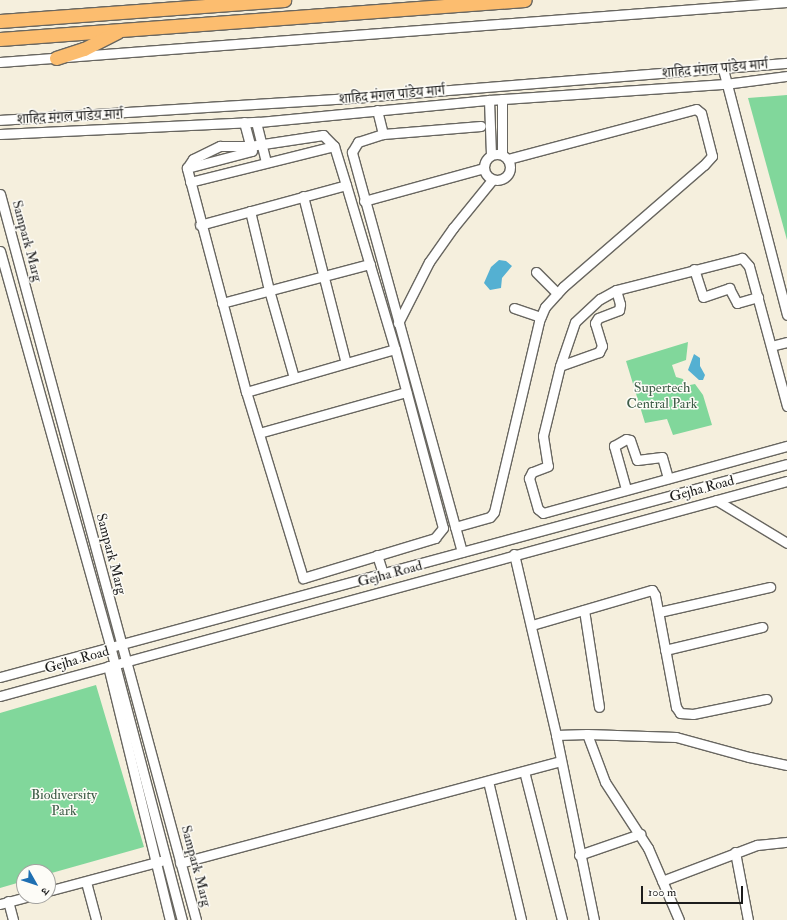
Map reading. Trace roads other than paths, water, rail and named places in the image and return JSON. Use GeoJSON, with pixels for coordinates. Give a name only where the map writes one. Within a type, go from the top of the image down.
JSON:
{"type":"FeatureCollection","features":[{"type":"Feature","properties":{"kind":"highway"},"geometry":{"type":"LineString","coordinates":[[0,21],[284,0]]}},
{"type":"Feature","properties":{"kind":"highway"},"geometry":{"type":"LineString","coordinates":[[0,40],[524,0]]}},
{"type":"Feature","properties":{"kind":"highway"},"geometry":{"type":"LineString","coordinates":[[56,58],[84,49],[121,30]]}},
{"type":"Feature","properties":{"kind":"street"},"geometry":{"type":"LineString","coordinates":[[0,62],[787,2]]}},
{"type":"Feature","properties":{"kind":"street"},"geometry":{"type":"LineString","coordinates":[[0,120],[362,97],[787,63]]}},
{"type":"Feature","properties":{"kind":"street"},"geometry":{"type":"LineString","coordinates":[[723,69],[725,84],[787,315]]}},
{"type":"Feature","properties":{"kind":"street","name":"शाहिद मंगल पांडेय मार्ग"},"geometry":{"type":"LineString","coordinates":[[0,134],[256,122],[489,100],[725,84],[787,76]]}},
{"type":"Feature","properties":{"kind":"street"},"geometry":{"type":"LineString","coordinates":[[491,155],[485,161],[484,168],[486,175],[492,180],[504,179],[509,174],[511,166],[505,157],[501,128],[502,99]]}},
{"type":"Feature","properties":{"kind":"street"},"geometry":{"type":"LineString","coordinates":[[489,100],[485,128],[491,155]]}},
{"type":"Feature","properties":{"kind":"street"},"geometry":{"type":"LineString","coordinates":[[456,527],[490,517],[494,512],[540,317],[545,307],[557,293],[710,159],[711,151],[701,113],[696,109],[505,157],[491,155]]}},
{"type":"Feature","properties":{"kind":"street"},"geometry":{"type":"LineString","coordinates":[[377,110],[383,134]]}},
{"type":"Feature","properties":{"kind":"street"},"geometry":{"type":"LineString","coordinates":[[244,122],[255,164]]}},
{"type":"Feature","properties":{"kind":"street"},"geometry":{"type":"LineString","coordinates":[[256,122],[266,162]]}},
{"type":"Feature","properties":{"kind":"street"},"geometry":{"type":"LineString","coordinates":[[462,552],[364,201],[353,148],[358,142],[383,134],[501,128]]}},
{"type":"Feature","properties":{"kind":"street"},"geometry":{"type":"LineString","coordinates":[[323,135],[334,146],[395,349],[443,528],[435,538],[302,577],[246,392],[200,225],[186,168],[251,148],[261,143],[323,135]]}},
{"type":"Feature","properties":{"kind":"street"},"geometry":{"type":"LineString","coordinates":[[190,182],[255,164],[334,146]]}},
{"type":"Feature","properties":{"kind":"street"},"geometry":{"type":"LineString","coordinates":[[364,201],[484,168]]}},
{"type":"Feature","properties":{"kind":"street"},"geometry":{"type":"LineString","coordinates":[[398,323],[429,262],[453,228],[492,180]]}},
{"type":"Feature","properties":{"kind":"street"},"geometry":{"type":"LineString","coordinates":[[200,225],[346,185]]}},
{"type":"Feature","properties":{"kind":"street","name":"Sampark Marg"},"geometry":{"type":"LineString","coordinates":[[0,194],[196,920]]}},
{"type":"Feature","properties":{"kind":"street"},"geometry":{"type":"LineString","coordinates":[[303,196],[346,363]]}},
{"type":"Feature","properties":{"kind":"street"},"geometry":{"type":"LineString","coordinates":[[250,211],[268,290],[294,378]]}},
{"type":"Feature","properties":{"kind":"street","name":"Sampark Marg"},"geometry":{"type":"LineString","coordinates":[[0,251],[110,646],[112,665],[182,920]]}},
{"type":"Feature","properties":{"kind":"street"},"geometry":{"type":"LineString","coordinates":[[787,406],[749,266],[742,258],[694,269],[616,290],[600,299],[575,322],[560,366],[543,436],[548,466],[529,475],[538,509],[543,513],[702,468],[787,446]]}},
{"type":"Feature","properties":{"kind":"street"},"geometry":{"type":"LineString","coordinates":[[222,303],[370,264]]}},
{"type":"Feature","properties":{"kind":"street"},"geometry":{"type":"LineString","coordinates":[[694,269],[703,297],[730,288],[737,303],[758,297]]}},
{"type":"Feature","properties":{"kind":"street"},"geometry":{"type":"LineString","coordinates":[[536,272],[557,293]]}},
{"type":"Feature","properties":{"kind":"street"},"geometry":{"type":"LineString","coordinates":[[560,366],[600,352],[602,346],[595,323],[598,318],[619,310],[620,304],[616,290]]}},
{"type":"Feature","properties":{"kind":"street"},"geometry":{"type":"LineString","coordinates":[[514,308],[540,317]]}},
{"type":"Feature","properties":{"kind":"street"},"geometry":{"type":"LineString","coordinates":[[771,346],[787,342]]}},
{"type":"Feature","properties":{"kind":"street"},"geometry":{"type":"LineString","coordinates":[[246,392],[395,349]]}},
{"type":"Feature","properties":{"kind":"street"},"geometry":{"type":"LineString","coordinates":[[259,433],[406,392]]}},
{"type":"Feature","properties":{"kind":"street"},"geometry":{"type":"LineString","coordinates":[[626,489],[614,446],[626,439],[630,440],[637,460],[662,457],[668,478]]}},
{"type":"Feature","properties":{"kind":"street","name":"Gejha Road"},"geometry":{"type":"LineString","coordinates":[[0,677],[121,643],[787,464]]}},
{"type":"Feature","properties":{"kind":"street"},"geometry":{"type":"LineString","coordinates":[[702,468],[708,485]]}},
{"type":"Feature","properties":{"kind":"street","name":"Gejha Road"},"geometry":{"type":"LineString","coordinates":[[0,696],[514,554],[787,481]]}},
{"type":"Feature","properties":{"kind":"street"},"geometry":{"type":"LineString","coordinates":[[716,500],[787,543]]}},
{"type":"Feature","properties":{"kind":"street"},"geometry":{"type":"LineString","coordinates":[[514,554],[532,625],[556,735],[579,855],[594,920]]}},
{"type":"Feature","properties":{"kind":"street"},"geometry":{"type":"LineString","coordinates":[[377,555],[383,573]]}},
{"type":"Feature","properties":{"kind":"street"},"geometry":{"type":"LineString","coordinates":[[363,560],[369,576]]}},
{"type":"Feature","properties":{"kind":"street"},"geometry":{"type":"LineString","coordinates":[[658,612],[770,587]]}},
{"type":"Feature","properties":{"kind":"street"},"geometry":{"type":"LineString","coordinates":[[532,625],[648,589],[654,592],[676,707],[680,713],[692,714],[766,699]]}},
{"type":"Feature","properties":{"kind":"street"},"geometry":{"type":"LineString","coordinates":[[584,610],[599,707]]}},
{"type":"Feature","properties":{"kind":"street"},"geometry":{"type":"LineString","coordinates":[[666,650],[762,627]]}},
{"type":"Feature","properties":{"kind":"street"},"geometry":{"type":"LineString","coordinates":[[112,665],[170,920]]}},
{"type":"Feature","properties":{"kind":"street"},"geometry":{"type":"LineString","coordinates":[[556,735],[587,734],[676,737],[749,757],[787,765]]}},
{"type":"Feature","properties":{"kind":"street"},"geometry":{"type":"LineString","coordinates":[[587,734],[605,782],[640,834],[678,920]]}},
{"type":"Feature","properties":{"kind":"street"},"geometry":{"type":"LineString","coordinates":[[180,863],[560,761]]}},
{"type":"Feature","properties":{"kind":"street"},"geometry":{"type":"LineString","coordinates":[[524,771],[562,920]]}},
{"type":"Feature","properties":{"kind":"street"},"geometry":{"type":"LineString","coordinates":[[488,781],[521,920]]}},
{"type":"Feature","properties":{"kind":"street"},"geometry":{"type":"LineString","coordinates":[[579,855],[640,834]]}},
{"type":"Feature","properties":{"kind":"street"},"geometry":{"type":"LineString","coordinates":[[662,881],[735,852],[757,845],[787,842]]}},
{"type":"Feature","properties":{"kind":"street"},"geometry":{"type":"LineString","coordinates":[[735,852],[748,920]]}},
{"type":"Feature","properties":{"kind":"street"},"geometry":{"type":"LineString","coordinates":[[56,890],[166,859]]}},
{"type":"Feature","properties":{"kind":"street"},"geometry":{"type":"LineString","coordinates":[[86,882],[96,920]]}},
{"type":"Feature","properties":{"kind":"street"},"geometry":{"type":"LineString","coordinates":[[13,920],[4,903],[16,900]]}},
{"type":"Feature","properties":{"kind":"water"},"geometry":{"type":"Polygon","coordinates":[[[499,260],[506,261],[512,266],[502,278],[501,288],[490,290],[484,283],[491,267],[499,260]]]}},
{"type":"Feature","properties":{"kind":"water"},"geometry":{"type":"Polygon","coordinates":[[[694,354],[700,358],[700,366],[705,375],[703,380],[699,380],[688,370],[694,354]]]}},
{"type":"Feature","properties":{"kind":"park label","name":"Supertech Central Park"},"geometry":{"type":"Point","coordinates":[662,396]}},
{"type":"Feature","properties":{"kind":"park label","name":"Biodiversity Park"},"geometry":{"type":"Point","coordinates":[64,804]}}]}
